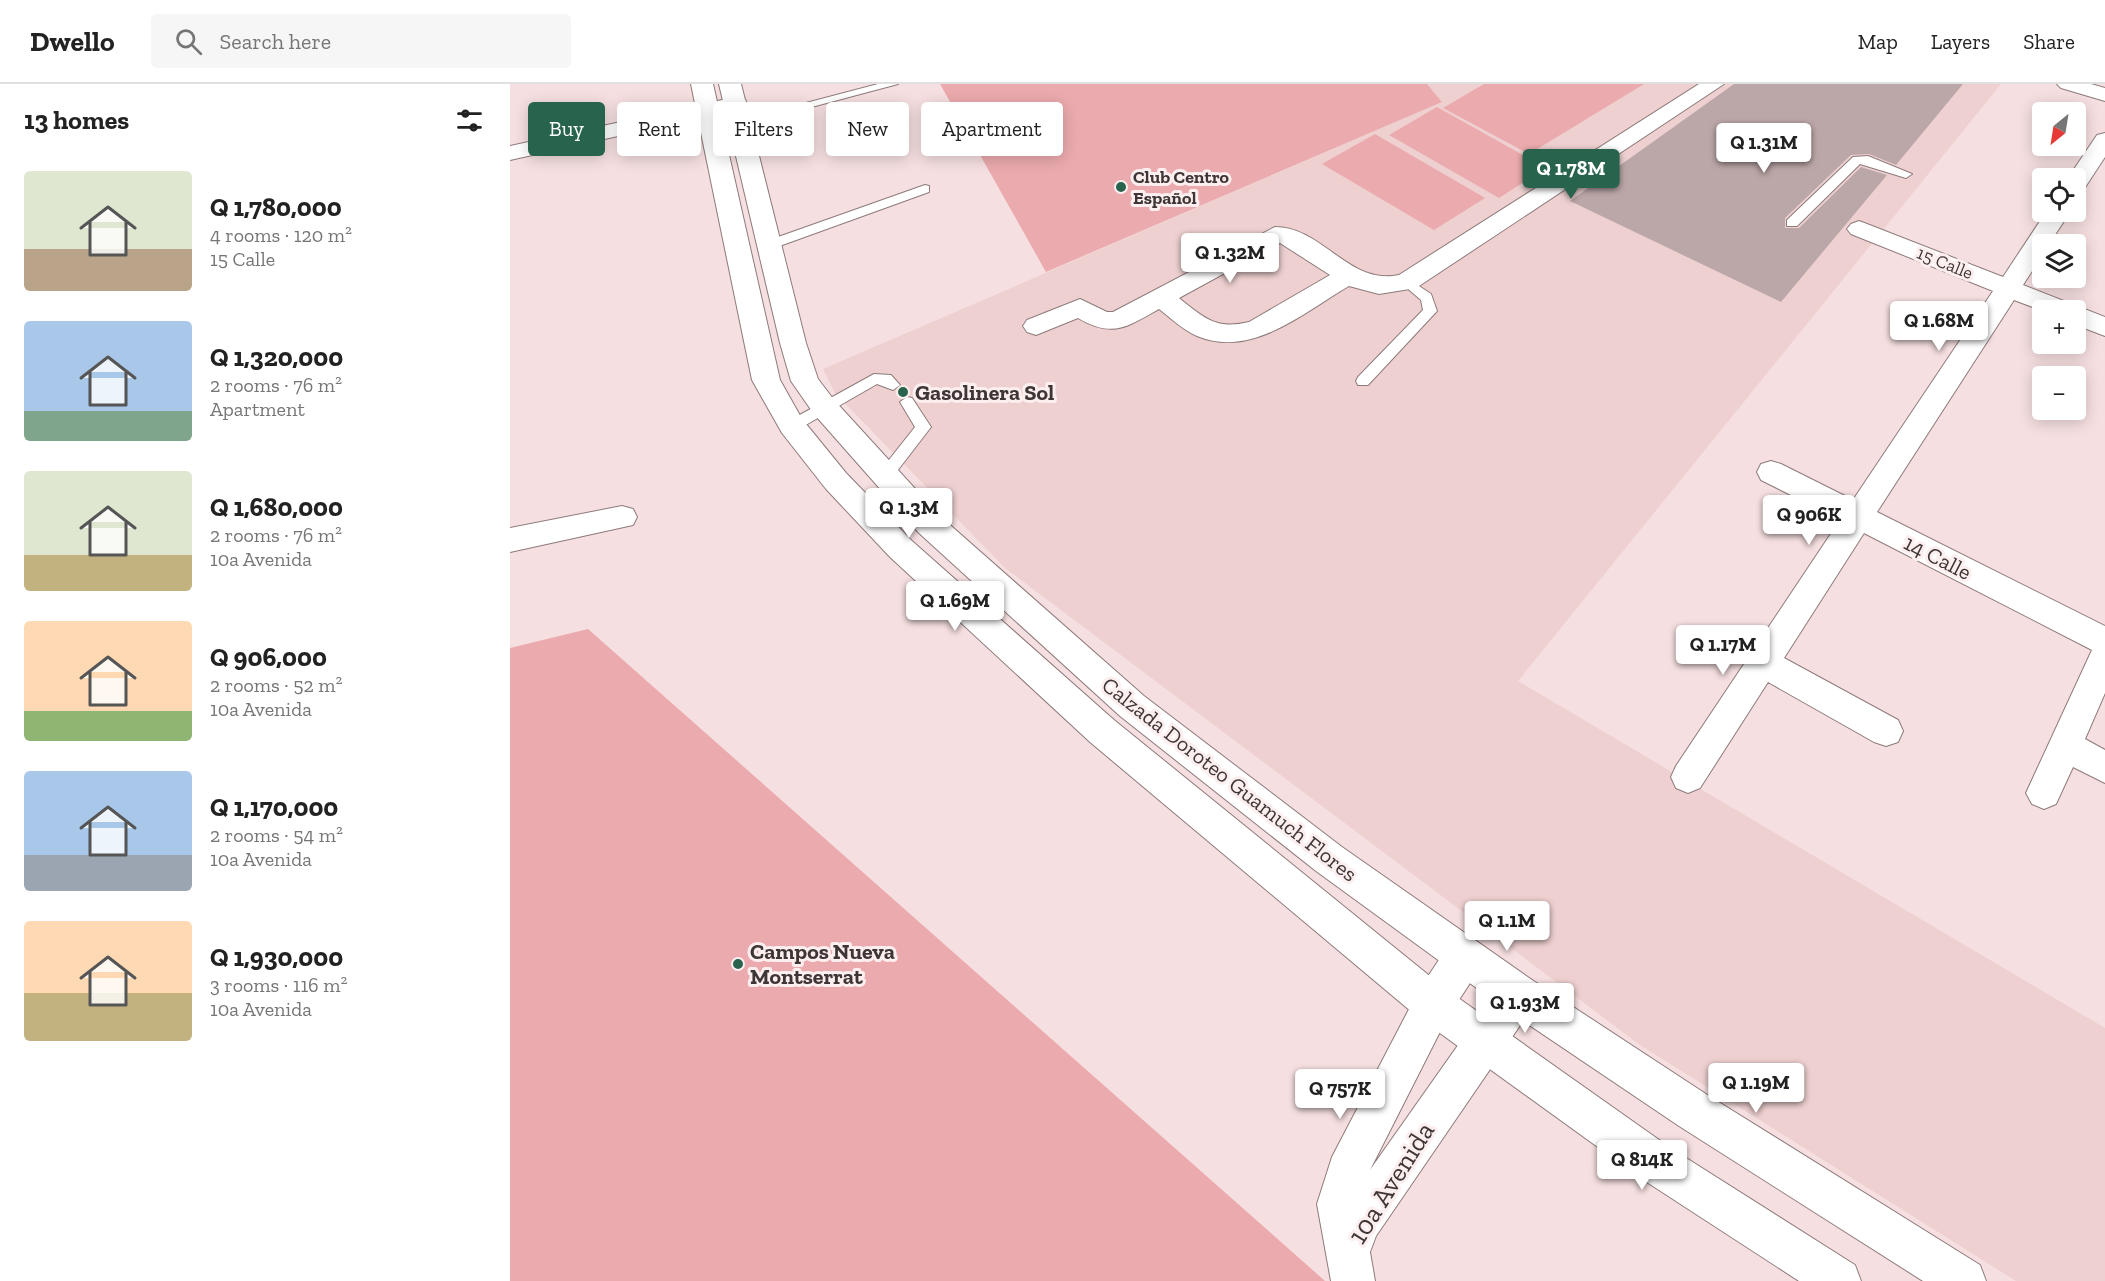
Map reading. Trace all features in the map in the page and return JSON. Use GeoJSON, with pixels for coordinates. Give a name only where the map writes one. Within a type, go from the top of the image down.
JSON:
{"type":"FeatureCollection","features":[{"type":"Feature","properties":{"kind":"main road"},"geometry":{"type":"LineString","coordinates":[[1036,326],[1080,308],[1102,321],[1117,321],[1275,235],[1291,236],[1366,285],[1391,286],[1407,282],[1713,84]]}},
{"type":"Feature","properties":{"kind":"main road"},"geometry":{"type":"LineString","coordinates":[[2068,84],[2105,95]]}},
{"type":"Feature","properties":{"kind":"main road"},"geometry":{"type":"LineString","coordinates":[[510,153],[723,101]]}},
{"type":"Feature","properties":{"kind":"main road","name":"Calzada Doroteo Guamuch Flores"},"geometry":{"type":"LineString","coordinates":[[723,101],[769,244],[793,344],[805,381],[824,407],[915,509],[1132,706],[1329,859],[1464,957],[1694,1111],[1964,1281]]}},
{"type":"Feature","properties":{"kind":"main road","name":"Calzada Doroteo Guamuch Flores"},"geometry":{"type":"LineString","coordinates":[[723,101],[763,370],[775,398],[812,454],[880,527],[1102,731],[1433,1004],[1657,1164],[1839,1281]]}},
{"type":"Feature","properties":{"kind":"main road"},"geometry":{"type":"LineString","coordinates":[[2086,169],[2105,140]]}},
{"type":"Feature","properties":{"kind":"main road"},"geometry":{"type":"LineString","coordinates":[[1688,777],[2051,222]]}},
{"type":"Feature","properties":{"kind":"main road","name":"15 Calle"},"geometry":{"type":"LineString","coordinates":[[1859,229],[2039,300]]}},
{"type":"Feature","properties":{"kind":"main road"},"geometry":{"type":"LineString","coordinates":[[1161,297],[1203,331],[1223,335],[1241,333],[1257,328],[1348,275]]}},
{"type":"Feature","properties":{"kind":"main road"},"geometry":{"type":"LineString","coordinates":[[2086,319],[2105,327]]}},
{"type":"Feature","properties":{"kind":"main road","name":"14 Calle"},"geometry":{"type":"LineString","coordinates":[[1771,472],[2105,641]]}},
{"type":"Feature","properties":{"kind":"main road"},"geometry":{"type":"LineString","coordinates":[[880,527],[915,509]]}},
{"type":"Feature","properties":{"kind":"main road"},"geometry":{"type":"LineString","coordinates":[[510,540],[622,517]]}},
{"type":"Feature","properties":{"kind":"main road"},"geometry":{"type":"LineString","coordinates":[[2044,793],[2105,656]]}},
{"type":"Feature","properties":{"kind":"main road"},"geometry":{"type":"LineString","coordinates":[[1762,662],[1886,731]]}},
{"type":"Feature","properties":{"kind":"main road"},"geometry":{"type":"LineString","coordinates":[[2065,746],[2105,767]]}},
{"type":"Feature","properties":{"kind":"main road","name":"10a Avenida"},"geometry":{"type":"LineString","coordinates":[[1350,1267],[1340,1204],[1353,1157],[1433,1004],[1464,957]]}},
{"type":"Feature","properties":{"kind":"main road","name":"10a Avenida"},"geometry":{"type":"LineString","coordinates":[[1350,1267],[1361,1221],[1518,994]]}},
{"type":"Feature","properties":{"kind":"lane"},"geometry":{"type":"LineString","coordinates":[[723,101],[892,84]]}},
{"type":"Feature","properties":{"kind":"lane"},"geometry":{"type":"LineString","coordinates":[[1792,223],[1857,160],[1868,160],[1906,174]]}},
{"type":"Feature","properties":{"kind":"lane"},"geometry":{"type":"LineString","coordinates":[[769,244],[925,189]]}},
{"type":"Feature","properties":{"kind":"lane"},"geometry":{"type":"LineString","coordinates":[[1363,381],[1430,311],[1431,303],[1427,297],[1407,282]]}},
{"type":"Feature","properties":{"kind":"lane"},"geometry":{"type":"LineString","coordinates":[[792,426],[874,379],[886,379],[893,385]]}},
{"type":"Feature","properties":{"kind":"lane"},"geometry":{"type":"LineString","coordinates":[[885,475],[923,427],[907,402]]}},
{"type":"Feature","properties":{"kind":"shaded area","name":"Club Centro Español"},"geometry":{"type":"Polygon","coordinates":[[[940,84],[1427,84],[1442,102],[1046,272],[981,156],[1063,156],[1063,102],[950,102],[940,84]]]}},
{"type":"Feature","properties":{"kind":"shaded area"},"geometry":{"type":"Polygon","coordinates":[[[1427,84],[2001,84],[1518,681],[2105,1028],[2105,1281],[2016,1281],[1640,1045],[1005,568],[835,393],[823,369],[1442,102],[1427,84]]]}},
{"type":"Feature","properties":{"kind":"shaded area"},"geometry":{"type":"Polygon","coordinates":[[[1484,84],[1644,84],[1529,154],[1443,108],[1484,84]]]}},
{"type":"Feature","properties":{"kind":"shaded area"},"geometry":{"type":"Polygon","coordinates":[[[1437,107],[1546,168],[1499,198],[1389,135],[1437,107]]]}},
{"type":"Feature","properties":{"kind":"shaded area"},"geometry":{"type":"Polygon","coordinates":[[[1375,134],[1485,198],[1434,230],[1322,164],[1375,134]]]}},
{"type":"Feature","properties":{"kind":"shaded area","name":"Campos Nueva Montserrat"},"geometry":{"type":"Polygon","coordinates":[[[588,629],[1325,1281],[510,1281],[510,648],[588,629]]]}},
{"type":"Feature","properties":{"kind":"building"},"geometry":{"type":"Polygon","coordinates":[[[1734,84],[1963,84],[1896,165],[1869,154],[1851,155],[1785,218],[1785,228],[1799,228],[1861,167],[1887,175],[1781,302],[1570,201],[1734,84]]]}},
{"type":"Feature","properties":{"kind":"place","name":"Club Centro Español"},"geometry":{"type":"Point","coordinates":[1121,187]}},
{"type":"Feature","properties":{"kind":"place","name":"Gasolinera Sol"},"geometry":{"type":"Point","coordinates":[903,392]}},
{"type":"Feature","properties":{"kind":"place","name":"Campos Nueva Montserrat"},"geometry":{"type":"Point","coordinates":[738,964]}}]}
